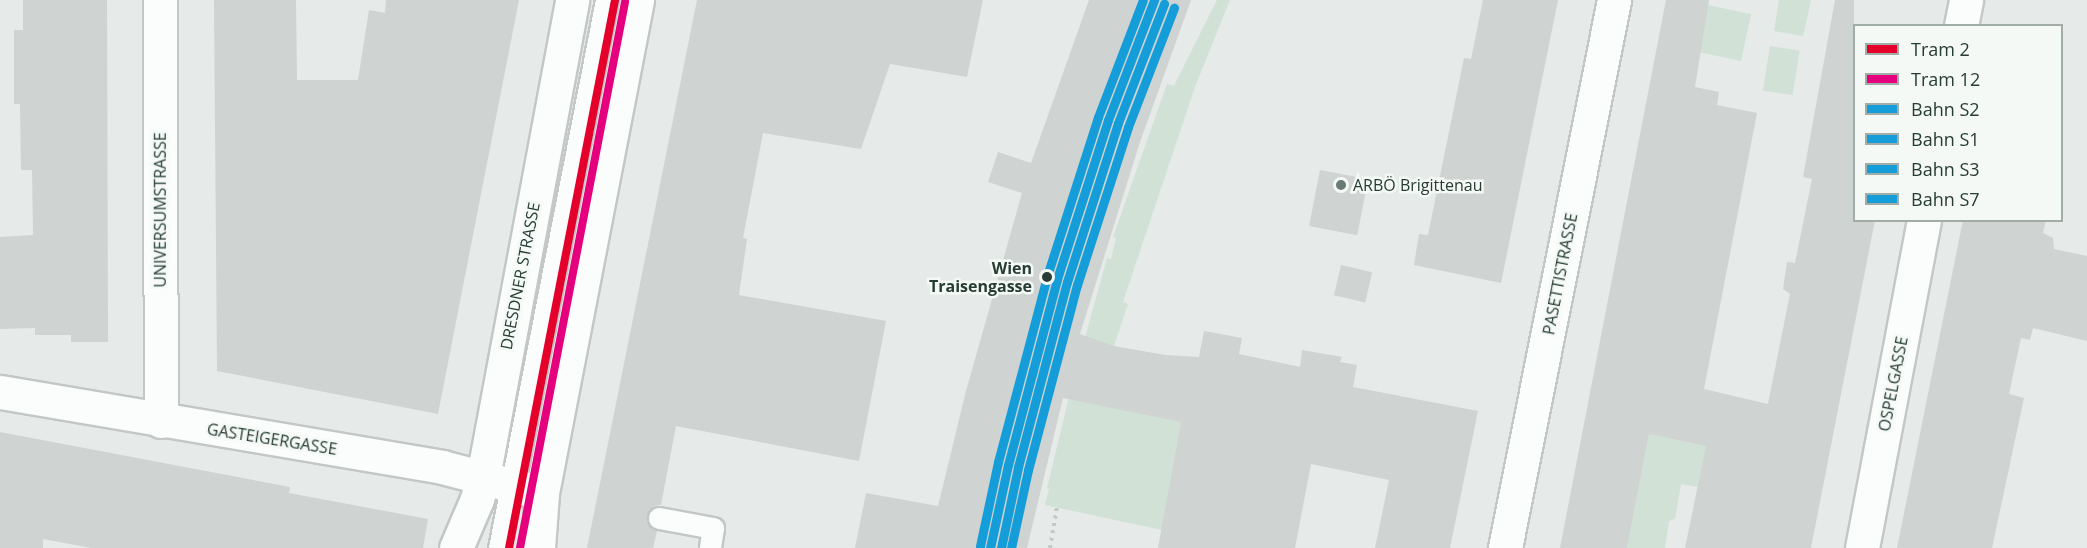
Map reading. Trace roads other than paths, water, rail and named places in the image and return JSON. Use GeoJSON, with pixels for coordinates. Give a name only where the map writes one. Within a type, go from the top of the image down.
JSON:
{"type":"FeatureCollection","features":[{"type":"Feature","properties":{"kind":"street","name":"UNIVERSUMSTRASSE"},"geometry":{"type":"LineString","coordinates":[[160,0],[161,421]]}},
{"type":"Feature","properties":{"kind":"street","name":"DRESDNER STRASSE"},"geometry":{"type":"LineString","coordinates":[[456,548],[477,499],[497,481],[572,0]]}},
{"type":"Feature","properties":{"kind":"street"},"geometry":{"type":"LineString","coordinates":[[538,548],[542,493],[637,0]]}},
{"type":"Feature","properties":{"kind":"street","name":"PASETTISTRASSE"},"geometry":{"type":"LineString","coordinates":[[1505,548],[1614,0]]}},
{"type":"Feature","properties":{"kind":"street"},"geometry":{"type":"LineString","coordinates":[[1961,24],[1965,0]]}},
{"type":"Feature","properties":{"kind":"street","name":"OSPELGASSE"},"geometry":{"type":"LineString","coordinates":[[1862,548],[1924,222]]}},
{"type":"Feature","properties":{"kind":"street","name":"GASTEIGERGASSE"},"geometry":{"type":"LineString","coordinates":[[0,392],[442,467],[542,493]]}},
{"type":"Feature","properties":{"kind":"lane"},"geometry":{"type":"LineString","coordinates":[[499,548],[497,481],[606,0]]}},
{"type":"Feature","properties":{"kind":"lane"},"geometry":{"type":"LineString","coordinates":[[659,518],[713,528],[710,548]]}},
{"type":"Feature","properties":{"kind":"tram line","name":"2"},"geometry":{"type":"LineString","coordinates":[[509,548],[615,0]]}},
{"type":"Feature","properties":{"kind":"tram line","name":"12"},"geometry":{"type":"LineString","coordinates":[[520,548],[625,2]]}},
{"type":"Feature","properties":{"kind":"rail line","name":"S3"},"geometry":{"type":"LineString","coordinates":[[980,546],[998,462],[1047,276],[1098,117],[1143,0]]}},
{"type":"Feature","properties":{"kind":"rail line","name":"S2"},"geometry":{"type":"LineString","coordinates":[[990,548],[1008,465],[1057,279],[1108,120],[1154,0]]}},
{"type":"Feature","properties":{"kind":"rail line","name":"S1"},"geometry":{"type":"LineString","coordinates":[[1001,548],[1018,467],[1067,282],[1118,123],[1164,4]]}},
{"type":"Feature","properties":{"kind":"rail line","name":"S7"},"geometry":{"type":"LineString","coordinates":[[1011,548],[1028,470],[1077,285],[1128,127],[1174,8]]}},
{"type":"Feature","properties":{"kind":"place","name":"ARBÖ Brigittenau"},"geometry":{"type":"Point","coordinates":[1341,185]}},
{"type":"Feature","properties":{"kind":"place","name":"Wien Traisengasse"},"geometry":{"type":"Point","coordinates":[1047,277]}}]}
